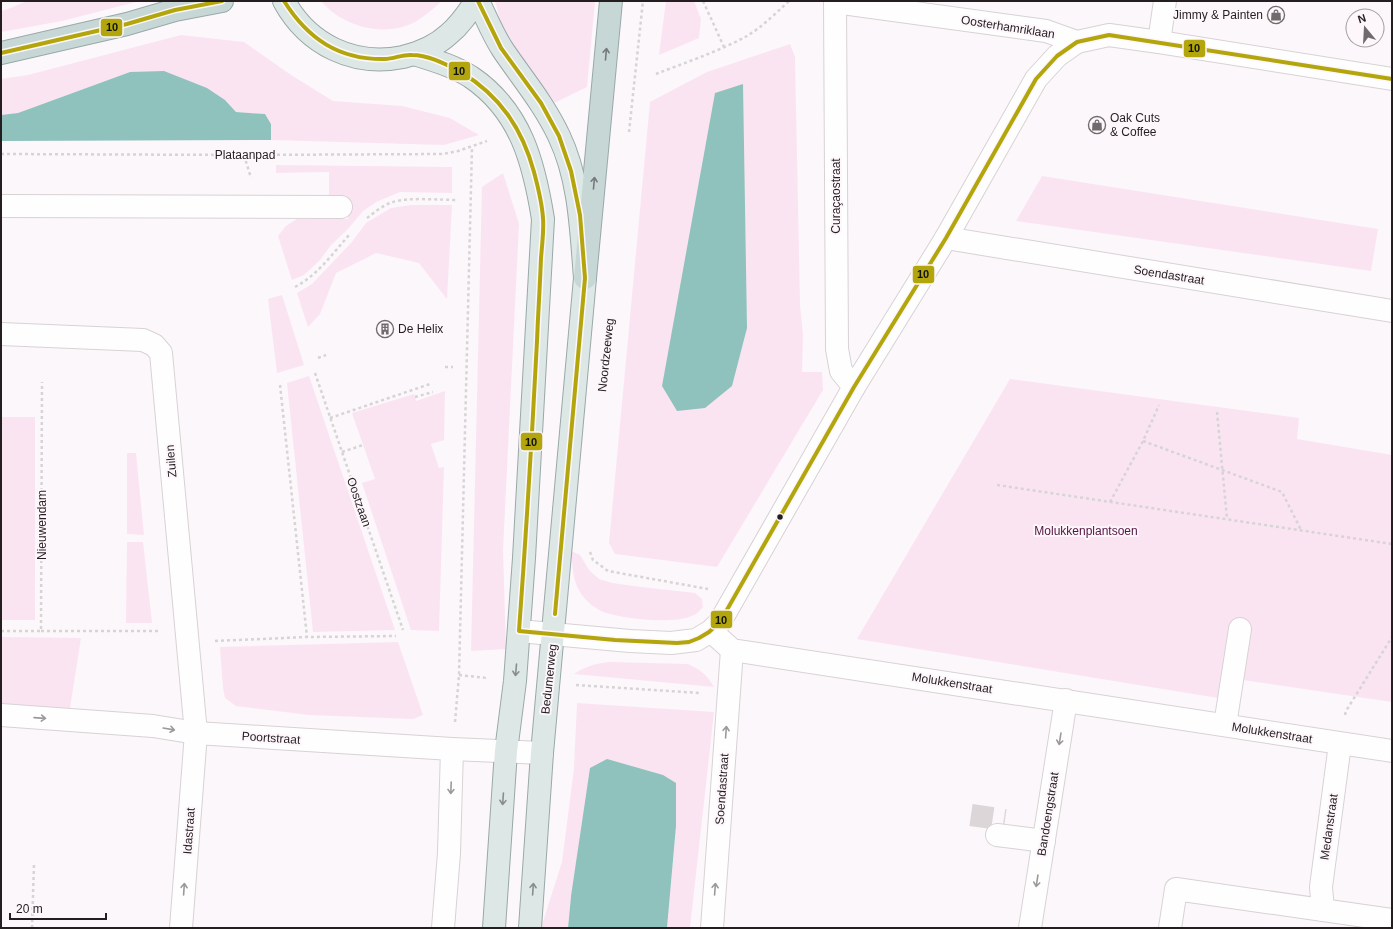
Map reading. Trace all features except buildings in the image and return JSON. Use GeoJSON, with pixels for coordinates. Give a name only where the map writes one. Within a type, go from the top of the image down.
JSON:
{"type":"FeatureCollection","features":[{"type":"Feature","properties":{"kind":"highway"},"geometry":{"type":"LineString","coordinates":[[1,53],[127,24],[175,10],[222,1]]}},
{"type":"Feature","properties":{"kind":"highway"},"geometry":{"type":"LineString","coordinates":[[585,278],[611,1]]}},
{"type":"Feature","properties":{"kind":"main road"},"geometry":{"type":"LineString","coordinates":[[284,1],[289,10],[302,26],[317,39],[334,49],[352,56],[372,59],[393,59],[414,54],[432,46],[448,35],[477,1]]}},
{"type":"Feature","properties":{"kind":"main road","name":"Bedumerweg"},"geometry":{"type":"LineString","coordinates":[[477,1],[502,48],[542,103],[559,136],[571,171],[580,216],[585,278],[554,634],[542,753],[530,928]]}},
{"type":"Feature","properties":{"kind":"main road"},"geometry":{"type":"LineString","coordinates":[[414,54],[444,64],[470,76],[488,91],[501,105],[518,130],[531,158],[543,219],[530,475],[515,681],[506,751],[494,928]]}},
{"type":"Feature","properties":{"kind":"street"},"geometry":{"type":"LineString","coordinates":[[1159,42],[1165,1]]}},
{"type":"Feature","properties":{"kind":"street","name":"Oosterhamriklaan"},"geometry":{"type":"LineString","coordinates":[[835,2],[1046,31],[1077,42]]}},
{"type":"Feature","properties":{"kind":"street","name":"Curaçaostraat"},"geometry":{"type":"LineString","coordinates":[[835,2],[837,349],[841,371],[854,387]]}},
{"type":"Feature","properties":{"kind":"street"},"geometry":{"type":"LineString","coordinates":[[519,631],[630,641],[672,643],[696,640],[711,631],[720,622],[854,387],[946,238],[1036,79],[1057,56],[1077,42],[1109,35],[1392,79]]}},
{"type":"Feature","properties":{"kind":"street"},"geometry":{"type":"LineString","coordinates":[[1,206],[341,206]]}},
{"type":"Feature","properties":{"kind":"street","name":"Soendastraat"},"geometry":{"type":"LineString","coordinates":[[946,238],[1392,311]]}},
{"type":"Feature","properties":{"kind":"street","name":"Zuilen"},"geometry":{"type":"LineString","coordinates":[[1,334],[143,340],[154,346],[161,353],[196,733]]}},
{"type":"Feature","properties":{"kind":"street"},"geometry":{"type":"LineString","coordinates":[[1225,725],[1240,629]]}},
{"type":"Feature","properties":{"kind":"street"},"geometry":{"type":"LineString","coordinates":[[711,631],[732,650]]}},
{"type":"Feature","properties":{"kind":"street","name":"Soendastraat"},"geometry":{"type":"LineString","coordinates":[[712,928],[732,650]]}},
{"type":"Feature","properties":{"kind":"street","name":"Molukkenstraat"},"geometry":{"type":"LineString","coordinates":[[732,650],[1392,751]]}},
{"type":"Feature","properties":{"kind":"street","name":"Bandoengstraat"},"geometry":{"type":"LineString","coordinates":[[1030,928],[1066,700]]}},
{"type":"Feature","properties":{"kind":"street","name":"Poortstraat"},"geometry":{"type":"LineString","coordinates":[[1,715],[153,726],[196,733],[452,749],[542,753]]}},
{"type":"Feature","properties":{"kind":"street","name":"Idastraat"},"geometry":{"type":"LineString","coordinates":[[181,928],[196,733]]}},
{"type":"Feature","properties":{"kind":"street","name":"Medanstraat"},"geometry":{"type":"LineString","coordinates":[[1323,910],[1321,888],[1340,744]]}},
{"type":"Feature","properties":{"kind":"street"},"geometry":{"type":"LineString","coordinates":[[443,928],[449,852],[452,749]]}},
{"type":"Feature","properties":{"kind":"street"},"geometry":{"type":"LineString","coordinates":[[1001,827],[1045,833]]}},
{"type":"Feature","properties":{"kind":"street"},"geometry":{"type":"LineString","coordinates":[[1170,928],[1176,888],[1392,920]]}},
{"type":"Feature","properties":{"kind":"path"},"geometry":{"type":"LineString","coordinates":[[629,135],[643,1]]}},
{"type":"Feature","properties":{"kind":"path"},"geometry":{"type":"LineString","coordinates":[[703,1],[724,47]]}},
{"type":"Feature","properties":{"kind":"path"},"geometry":{"type":"LineString","coordinates":[[656,74],[724,47],[747,36],[790,1]]}},
{"type":"Feature","properties":{"kind":"path","name":"Plataanpad"},"geometry":{"type":"LineString","coordinates":[[1,154],[443,154],[472,147],[487,141]]}},
{"type":"Feature","properties":{"kind":"path"},"geometry":{"type":"LineString","coordinates":[[452,749],[460,675],[472,147]]}},
{"type":"Feature","properties":{"kind":"path"},"geometry":{"type":"LineString","coordinates":[[363,222],[377,209],[394,201],[418,199],[458,200]]}},
{"type":"Feature","properties":{"kind":"path"},"geometry":{"type":"LineString","coordinates":[[295,287],[307,281],[320,269],[353,231]]}},
{"type":"Feature","properties":{"kind":"path"},"geometry":{"type":"LineString","coordinates":[[318,358],[326,356]]}},
{"type":"Feature","properties":{"kind":"path"},"geometry":{"type":"LineString","coordinates":[[445,367],[453,367]]}},
{"type":"Feature","properties":{"kind":"path","name":"Oostzaan"},"geometry":{"type":"LineString","coordinates":[[315,374],[402,630]]}},
{"type":"Feature","properties":{"kind":"path","name":"Nieuwendam"},"geometry":{"type":"LineString","coordinates":[[41,631],[42,382]]}},
{"type":"Feature","properties":{"kind":"path"},"geometry":{"type":"LineString","coordinates":[[330,418],[430,384]]}},
{"type":"Feature","properties":{"kind":"path"},"geometry":{"type":"LineString","coordinates":[[280,385],[307,637]]}},
{"type":"Feature","properties":{"kind":"path"},"geometry":{"type":"LineString","coordinates":[[415,397],[433,392]]}},
{"type":"Feature","properties":{"kind":"path"},"geometry":{"type":"LineString","coordinates":[[1110,502],[1143,441],[1159,405]]}},
{"type":"Feature","properties":{"kind":"path"},"geometry":{"type":"LineString","coordinates":[[1217,412],[1227,519]]}},
{"type":"Feature","properties":{"kind":"path"},"geometry":{"type":"LineString","coordinates":[[1143,441],[1282,492],[1301,531]]}},
{"type":"Feature","properties":{"kind":"path"},"geometry":{"type":"LineString","coordinates":[[342,452],[363,445]]}},
{"type":"Feature","properties":{"kind":"path"},"geometry":{"type":"LineString","coordinates":[[997,485],[1392,544]]}},
{"type":"Feature","properties":{"kind":"path"},"geometry":{"type":"LineString","coordinates":[[588,549],[593,560],[608,571],[736,593]]}},
{"type":"Feature","properties":{"kind":"path"},"geometry":{"type":"LineString","coordinates":[[1,631],[187,632]]}},
{"type":"Feature","properties":{"kind":"path"},"geometry":{"type":"LineString","coordinates":[[213,641],[307,637],[396,636]]}},
{"type":"Feature","properties":{"kind":"path"},"geometry":{"type":"LineString","coordinates":[[1340,744],[1346,711],[1392,637]]}},
{"type":"Feature","properties":{"kind":"path"},"geometry":{"type":"LineString","coordinates":[[460,675],[515,681]]}},
{"type":"Feature","properties":{"kind":"path"},"geometry":{"type":"LineString","coordinates":[[548,683],[729,694]]}},
{"type":"Feature","properties":{"kind":"path"},"geometry":{"type":"LineString","coordinates":[[32,928],[34,864]]}},
{"type":"Feature","properties":{"kind":"green space"},"geometry":{"type":"Polygon","coordinates":[[[27,1],[140,1],[62,21],[1,32],[1,11],[27,1]]]}},
{"type":"Feature","properties":{"kind":"green space"},"geometry":{"type":"Polygon","coordinates":[[[321,1],[442,1],[426,15],[415,22],[403,27],[377,29],[365,27],[341,18],[321,1]]]}},
{"type":"Feature","properties":{"kind":"green space"},"geometry":{"type":"Polygon","coordinates":[[[495,1],[595,1],[587,87],[552,104],[504,35],[495,1]]]}},
{"type":"Feature","properties":{"kind":"green space"},"geometry":{"type":"Polygon","coordinates":[[[666,1],[694,1],[701,19],[699,38],[659,55],[666,1]]]}},
{"type":"Feature","properties":{"kind":"green space"},"geometry":{"type":"Polygon","coordinates":[[[181,35],[244,42],[291,75],[333,101],[402,106],[450,118],[479,135],[444,145],[271,140],[271,124],[265,114],[236,112],[225,100],[130,72],[18,113],[1,115],[1,79],[28,75],[181,35]]]}},
{"type":"Feature","properties":{"kind":"green space"},"geometry":{"type":"Polygon","coordinates":[[[790,44],[795,57],[800,305],[803,335],[802,372],[822,372],[823,390],[717,567],[615,554],[609,543],[650,102],[707,72],[790,44]]]}},
{"type":"Feature","properties":{"kind":"green space"},"geometry":{"type":"Polygon","coordinates":[[[276,165],[452,167],[452,193],[400,192],[376,202],[363,211],[347,230],[331,245],[320,260],[304,275],[292,280],[278,236],[286,226],[297,219],[348,219],[349,199],[329,199],[329,172],[276,173],[276,165]]]}},
{"type":"Feature","properties":{"kind":"green space"},"geometry":{"type":"Polygon","coordinates":[[[503,173],[519,224],[503,550],[506,649],[471,651],[482,187],[503,173]]]}},
{"type":"Feature","properties":{"kind":"green space"},"geometry":{"type":"Polygon","coordinates":[[[1042,176],[1378,229],[1371,271],[1016,221],[1042,176]]]}},
{"type":"Feature","properties":{"kind":"green space"},"geometry":{"type":"Polygon","coordinates":[[[411,205],[452,205],[447,299],[419,263],[376,253],[336,273],[320,314],[308,327],[297,293],[312,284],[352,242],[366,223],[391,208],[411,205]]]}},
{"type":"Feature","properties":{"kind":"green space"},"geometry":{"type":"Polygon","coordinates":[[[282,295],[304,365],[277,373],[268,299],[282,295]]]}},
{"type":"Feature","properties":{"kind":"green space"},"geometry":{"type":"Polygon","coordinates":[[[309,376],[395,630],[313,632],[287,383],[309,376]]]}},
{"type":"Feature","properties":{"kind":"green space","name":"Molukkenplantsoen"},"geometry":{"type":"Polygon","coordinates":[[[1010,379],[1299,418],[1297,439],[1392,455],[1392,702],[1222,677],[1218,698],[857,639],[1010,379]]]}},
{"type":"Feature","properties":{"kind":"green space"},"geometry":{"type":"Polygon","coordinates":[[[445,391],[444,440],[431,444],[439,468],[444,467],[439,631],[411,630],[362,483],[375,479],[352,413],[414,394],[416,401],[445,391]]]}},
{"type":"Feature","properties":{"kind":"green space"},"geometry":{"type":"Polygon","coordinates":[[[1,417],[35,417],[35,620],[1,620],[1,417]]]}},
{"type":"Feature","properties":{"kind":"green space"},"geometry":{"type":"Polygon","coordinates":[[[127,453],[136,453],[144,535],[127,534],[127,453]]]}},
{"type":"Feature","properties":{"kind":"green space"},"geometry":{"type":"Polygon","coordinates":[[[127,542],[143,542],[152,623],[126,623],[127,542]]]}},
{"type":"Feature","properties":{"kind":"green space"},"geometry":{"type":"Polygon","coordinates":[[[571,551],[580,555],[589,570],[599,579],[612,583],[695,593],[702,599],[703,607],[695,614],[674,620],[638,619],[603,612],[584,598],[579,591],[574,574],[571,551]]]}},
{"type":"Feature","properties":{"kind":"green space"},"geometry":{"type":"Polygon","coordinates":[[[1,637],[81,638],[70,708],[1,705],[1,637]]]}},
{"type":"Feature","properties":{"kind":"green space"},"geometry":{"type":"Polygon","coordinates":[[[398,642],[423,715],[413,719],[309,715],[236,706],[225,698],[220,647],[398,642]]]}},
{"type":"Feature","properties":{"kind":"green space"},"geometry":{"type":"Polygon","coordinates":[[[609,662],[688,664],[703,673],[714,687],[574,674],[591,666],[609,662]]]}},
{"type":"Feature","properties":{"kind":"green space"},"geometry":{"type":"Polygon","coordinates":[[[577,703],[714,712],[690,928],[667,928],[676,826],[676,783],[571,896],[568,928],[541,928],[562,862],[574,768],[577,703]]]}},
{"type":"Feature","properties":{"kind":"shaded area"},"geometry":{"type":"Polygon","coordinates":[[[164,71],[207,88],[225,100],[236,112],[265,114],[271,124],[271,140],[1,141],[1,115],[18,113],[130,72],[164,71]]]}},
{"type":"Feature","properties":{"kind":"shaded area"},"geometry":{"type":"Polygon","coordinates":[[[743,84],[747,328],[732,386],[705,408],[677,411],[662,386],[715,93],[743,84]]]}},
{"type":"Feature","properties":{"kind":"shaded area"},"geometry":{"type":"Polygon","coordinates":[[[607,759],[663,775],[676,783],[676,826],[667,928],[568,928],[571,896],[590,768],[607,759]]]}},
{"type":"Feature","properties":{"kind":"tunnel"},"geometry":{"type":"LineString","coordinates":[[971,815],[1005,820]]}},
{"type":"Feature","properties":{"kind":"transit line","name":"10"},"geometry":{"type":"LineString","coordinates":[[1,53],[127,24],[175,10],[222,1]]}},
{"type":"Feature","properties":{"kind":"transit line","name":"10"},"geometry":{"type":"LineString","coordinates":[[284,1],[303,26],[326,45],[339,51],[353,56],[385,59],[405,55],[418,55],[438,61],[461,72],[475,81],[487,92],[508,114],[516,127],[523,141],[534,172],[541,201],[543,223],[531,450],[519,631],[615,640],[677,643],[689,642],[709,632],[720,622],[854,387],[946,238],[1036,79],[1057,56],[1077,42],[1109,35],[1392,79]]}},
{"type":"Feature","properties":{"kind":"transit line","name":"10"},"geometry":{"type":"LineString","coordinates":[[478,1],[501,48],[541,103],[559,136],[571,171],[580,215],[585,278],[555,614]]}},
{"type":"Feature","properties":{"kind":"place","name":"Jimmy & Painten"},"geometry":{"type":"Point","coordinates":[1276,15]}},
{"type":"Feature","properties":{"kind":"place","name":"Oak Cuts & Coffee"},"geometry":{"type":"Point","coordinates":[1097,125]}},
{"type":"Feature","properties":{"kind":"place","name":"De Helix"},"geometry":{"type":"Point","coordinates":[385,329]}}]}
